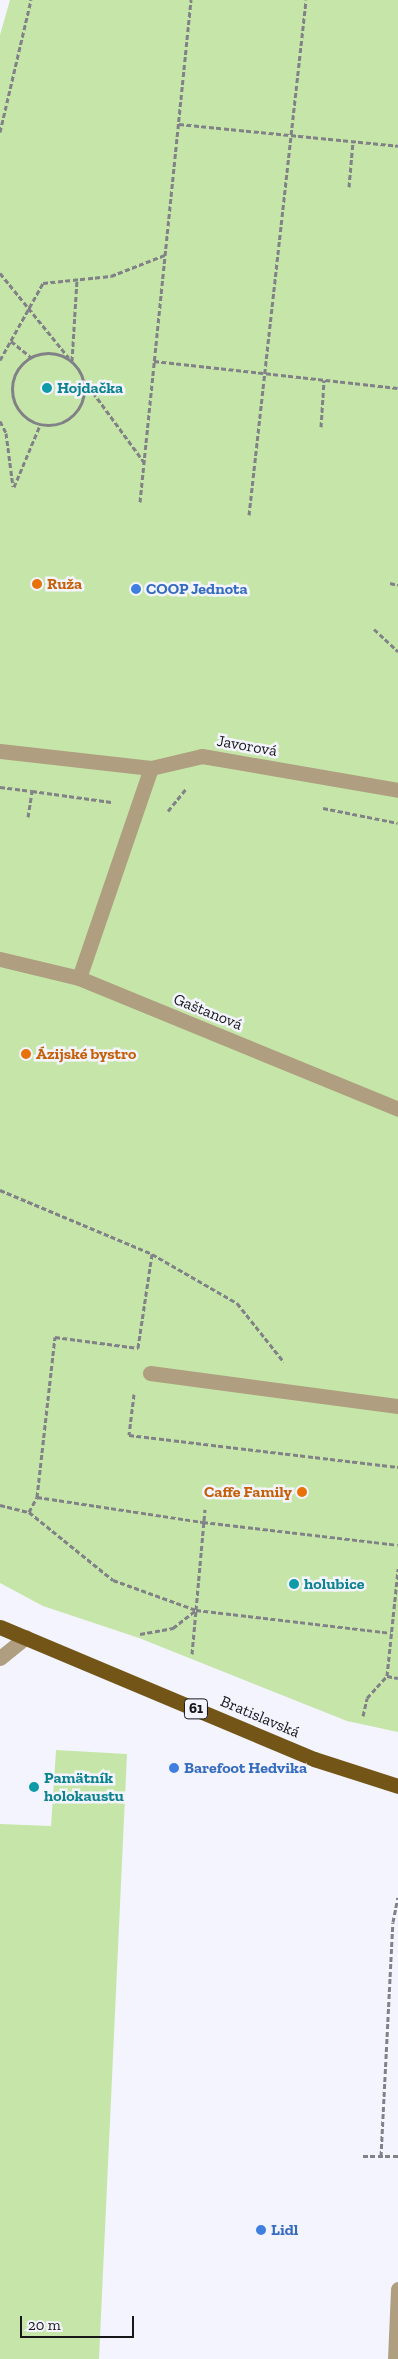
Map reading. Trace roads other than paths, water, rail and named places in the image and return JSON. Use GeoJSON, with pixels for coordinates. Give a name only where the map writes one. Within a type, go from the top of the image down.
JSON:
{"type":"FeatureCollection","features":[{"type":"Feature","properties":{"kind":"main road","name":"Bratislavská"},"geometry":{"type":"LineString","coordinates":[[0,1627],[314,1759],[398,1786]]}},
{"type":"Feature","properties":{"kind":"street","name":"Javorová"},"geometry":{"type":"LineString","coordinates":[[0,751],[151,768],[202,756],[398,790]]}},
{"type":"Feature","properties":{"kind":"street"},"geometry":{"type":"LineString","coordinates":[[79,978],[151,768]]}},
{"type":"Feature","properties":{"kind":"street","name":"Gaštanová"},"geometry":{"type":"LineString","coordinates":[[0,959],[79,978],[398,1110]]}},
{"type":"Feature","properties":{"kind":"street"},"geometry":{"type":"LineString","coordinates":[[150,1373],[398,1406]]}},
{"type":"Feature","properties":{"kind":"street"},"geometry":{"type":"LineString","coordinates":[[0,1658],[26,1637]]}},
{"type":"Feature","properties":{"kind":"street"},"geometry":{"type":"LineString","coordinates":[[395,2359],[398,2289]]}},
{"type":"Feature","properties":{"kind":"place","name":"Hojdačka"},"geometry":{"type":"Point","coordinates":[47,388]}},
{"type":"Feature","properties":{"kind":"place","name":"Ruža"},"geometry":{"type":"Point","coordinates":[37,584]}},
{"type":"Feature","properties":{"kind":"place","name":"COOP Jednota"},"geometry":{"type":"Point","coordinates":[136,589]}},
{"type":"Feature","properties":{"kind":"place","name":"Ázijské bystro"},"geometry":{"type":"Point","coordinates":[26,1054]}},
{"type":"Feature","properties":{"kind":"place","name":"Caffe Family"},"geometry":{"type":"Point","coordinates":[302,1492]}},
{"type":"Feature","properties":{"kind":"place","name":"holubice"},"geometry":{"type":"Point","coordinates":[294,1584]}},
{"type":"Feature","properties":{"kind":"place","name":"Barefoot Hedvika"},"geometry":{"type":"Point","coordinates":[174,1768]}},
{"type":"Feature","properties":{"kind":"place","name":"Pamätník holokaustu"},"geometry":{"type":"Point","coordinates":[34,1787]}},
{"type":"Feature","properties":{"kind":"place","name":"Lidl"},"geometry":{"type":"Point","coordinates":[261,2230]}}]}
